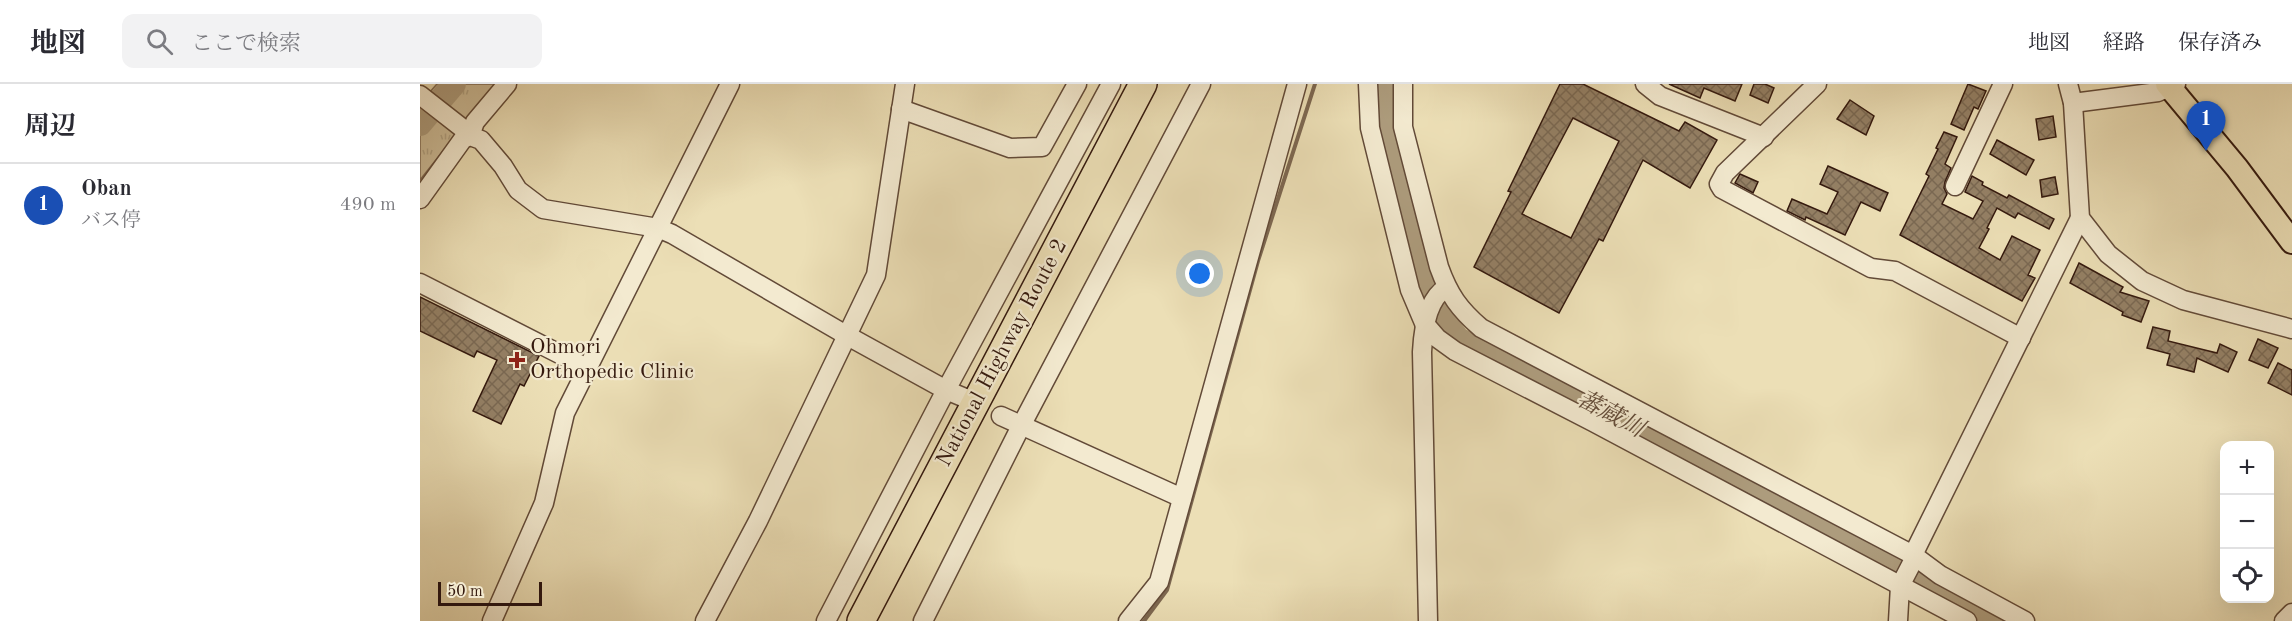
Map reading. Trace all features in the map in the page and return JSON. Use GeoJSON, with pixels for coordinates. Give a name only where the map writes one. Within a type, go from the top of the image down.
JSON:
{"type":"FeatureCollection","features":[{"type":"Feature","properties":{"kind":"highway","name":"National Highway Route 2"},"geometry":{"type":"LineString","coordinates":[[861,621],[1143,84]]}},
{"type":"Feature","properties":{"kind":"main road"},"geometry":{"type":"LineString","coordinates":[[2171,85],[2237,168],[2292,243]]}},
{"type":"Feature","properties":{"kind":"street"},"geometry":{"type":"LineString","coordinates":[[420,199],[475,122],[507,84]]}},
{"type":"Feature","properties":{"kind":"street"},"geometry":{"type":"LineString","coordinates":[[492,621],[544,503],[565,413],[730,84]]}},
{"type":"Feature","properties":{"kind":"street"},"geometry":{"type":"LineString","coordinates":[[705,621],[758,521],[876,275],[905,84]]}},
{"type":"Feature","properties":{"kind":"street"},"geometry":{"type":"LineString","coordinates":[[901,109],[1010,148],[1042,147],[1077,84]]}},
{"type":"Feature","properties":{"kind":"street"},"geometry":{"type":"LineString","coordinates":[[826,621],[946,390],[1111,84]]}},
{"type":"Feature","properties":{"kind":"street"},"geometry":{"type":"LineString","coordinates":[[922,621],[1021,426],[1201,84]]}},
{"type":"Feature","properties":{"kind":"street"},"geometry":{"type":"LineString","coordinates":[[1128,621],[1158,582],[1297,84]]}},
{"type":"Feature","properties":{"kind":"street"},"geometry":{"type":"LineString","coordinates":[[1368,84],[1370,128],[1410,290],[1424,322],[1437,338],[1455,351],[1593,421],[1967,621]]}},
{"type":"Feature","properties":{"kind":"street"},"geometry":{"type":"LineString","coordinates":[[1403,84],[1403,128],[1444,290],[1481,328],[1606,397],[1913,558],[2025,621]]}},
{"type":"Feature","properties":{"kind":"street"},"geometry":{"type":"LineString","coordinates":[[1645,84],[1660,96],[1764,137]]}},
{"type":"Feature","properties":{"kind":"street"},"geometry":{"type":"LineString","coordinates":[[1817,84],[1725,173],[1719,184],[1722,189],[1871,268],[1895,271],[2021,338]]}},
{"type":"Feature","properties":{"kind":"street"},"geometry":{"type":"LineString","coordinates":[[1955,186],[2003,84]]}},
{"type":"Feature","properties":{"kind":"street"},"geometry":{"type":"LineString","coordinates":[[1898,621],[1900,586],[2080,218],[2073,103],[2068,84]]}},
{"type":"Feature","properties":{"kind":"street"},"geometry":{"type":"LineString","coordinates":[[2073,103],[2158,92],[2171,85]]}},
{"type":"Feature","properties":{"kind":"street"},"geometry":{"type":"LineString","coordinates":[[422,92],[468,134],[481,140],[503,166],[518,190],[543,209],[658,228],[672,234],[846,335],[946,390],[970,400]]}},
{"type":"Feature","properties":{"kind":"street"},"geometry":{"type":"LineString","coordinates":[[2080,218],[2108,254],[2142,281],[2183,300],[2292,329]]}},
{"type":"Feature","properties":{"kind":"street"},"geometry":{"type":"LineString","coordinates":[[420,283],[587,368]]}},
{"type":"Feature","properties":{"kind":"street"},"geometry":{"type":"LineString","coordinates":[[1428,621],[1422,352],[1424,322],[1444,290]]}},
{"type":"Feature","properties":{"kind":"street"},"geometry":{"type":"LineString","coordinates":[[1593,421],[1606,397]]}},
{"type":"Feature","properties":{"kind":"street"},"geometry":{"type":"LineString","coordinates":[[1001,416],[1182,498]]}},
{"type":"Feature","properties":{"kind":"street"},"geometry":{"type":"LineString","coordinates":[[2284,621],[2292,613]]}},
{"type":"Feature","properties":{"kind":"green space"},"geometry":{"type":"Polygon","coordinates":[[[437,84],[496,84],[420,180],[420,103],[437,84]]]}},
{"type":"Feature","properties":{"kind":"building"},"geometry":{"type":"Polygon","coordinates":[[[1560,84],[1583,84],[1679,131],[1685,122],[1717,140],[1690,188],[1643,160],[1603,241],[1599,239],[1559,313],[1474,267],[1511,192],[1508,191],[1560,84]],[[1573,118],[1522,214],[1571,238],[1619,141],[1573,118]]]}},
{"type":"Feature","properties":{"kind":"building"},"geometry":{"type":"Polygon","coordinates":[[[1669,84],[1742,84],[1735,101],[1704,88],[1700,98],[1669,84]]]}},
{"type":"Feature","properties":{"kind":"building"},"geometry":{"type":"Polygon","coordinates":[[[1754,84],[1765,84],[1774,88],[1768,103],[1750,95],[1754,84]]]}},
{"type":"Feature","properties":{"kind":"building"},"geometry":{"type":"Polygon","coordinates":[[[1968,84],[1986,91],[1978,109],[1974,107],[1964,130],[1951,124],[1968,84]]]}},
{"type":"Feature","properties":{"kind":"building"},"geometry":{"type":"Polygon","coordinates":[[[1850,100],[1874,116],[1866,135],[1837,119],[1850,100]]]}},
{"type":"Feature","properties":{"kind":"building"},"geometry":{"type":"Polygon","coordinates":[[[2053,116],[2056,137],[2039,140],[2036,119],[2053,116]]]}},
{"type":"Feature","properties":{"kind":"building"},"geometry":{"type":"Polygon","coordinates":[[[1944,132],[1957,137],[1945,164],[1951,168],[1944,188],[1947,194],[1942,204],[1973,219],[1983,201],[1965,192],[1972,176],[1983,182],[1982,185],[2007,198],[2009,195],[2054,219],[2049,229],[2018,213],[2015,218],[1997,208],[1979,248],[2000,260],[2012,236],[2040,250],[2028,275],[2035,278],[2022,301],[1900,235],[1929,176],[1926,174],[1944,132]]]}},
{"type":"Feature","properties":{"kind":"building"},"geometry":{"type":"Polygon","coordinates":[[[1997,140],[2034,160],[2026,175],[1990,154],[1997,140]]]}},
{"type":"Feature","properties":{"kind":"building"},"geometry":{"type":"Polygon","coordinates":[[[1828,166],[1888,193],[1880,211],[1861,202],[1845,235],[1787,211],[1792,199],[1827,214],[1838,192],[1820,184],[1828,166]]]}},
{"type":"Feature","properties":{"kind":"building"},"geometry":{"type":"Polygon","coordinates":[[[1740,174],[1758,182],[1753,193],[1735,183],[1740,174]]]}},
{"type":"Feature","properties":{"kind":"building"},"geometry":{"type":"Polygon","coordinates":[[[2055,177],[2058,194],[2042,197],[2040,180],[2055,177]]]}},
{"type":"Feature","properties":{"kind":"building"},"geometry":{"type":"Polygon","coordinates":[[[2079,263],[2123,287],[2120,292],[2149,301],[2141,322],[2122,315],[2123,312],[2070,283],[2079,263]]]}},
{"type":"Feature","properties":{"kind":"building","name":"Ohmori Orthopedic Clinic"},"geometry":{"type":"Polygon","coordinates":[[[420,297],[539,356],[524,386],[520,384],[501,424],[473,411],[497,360],[477,351],[474,357],[420,331],[420,297]]]}},
{"type":"Feature","properties":{"kind":"building"},"geometry":{"type":"Polygon","coordinates":[[[2153,327],[2170,331],[2168,341],[2217,353],[2220,344],[2237,352],[2228,372],[2197,358],[2194,372],[2167,365],[2170,354],[2147,348],[2153,327]]]}},
{"type":"Feature","properties":{"kind":"building"},"geometry":{"type":"Polygon","coordinates":[[[2258,339],[2278,348],[2268,368],[2249,360],[2258,339]]]}},
{"type":"Feature","properties":{"kind":"building"},"geometry":{"type":"Polygon","coordinates":[[[2278,363],[2292,370],[2292,395],[2268,383],[2278,363]]]}},
{"type":"Feature","properties":{"kind":"waterway"},"geometry":{"type":"LineString","coordinates":[[420,124],[454,84]]}},
{"type":"Feature","properties":{"kind":"waterway"},"geometry":{"type":"LineString","coordinates":[[1144,621],[1167,590],[1258,261],[1315,84]]}},
{"type":"Feature","properties":{"kind":"waterway","name":"蕃蔵川"},"geometry":{"type":"LineString","coordinates":[[1388,84],[1391,138],[1428,278],[1442,317],[1458,339],[1546,381],[1649,438],[1996,621]]}},
{"type":"Feature","properties":{"kind":"place","name":"Oban"},"geometry":{"type":"Point","coordinates":[2206,151]}},
{"type":"Feature","properties":{"kind":"place","name":"Ohmori Orthopedic Clinic"},"geometry":{"type":"Point","coordinates":[517,360]}}]}
